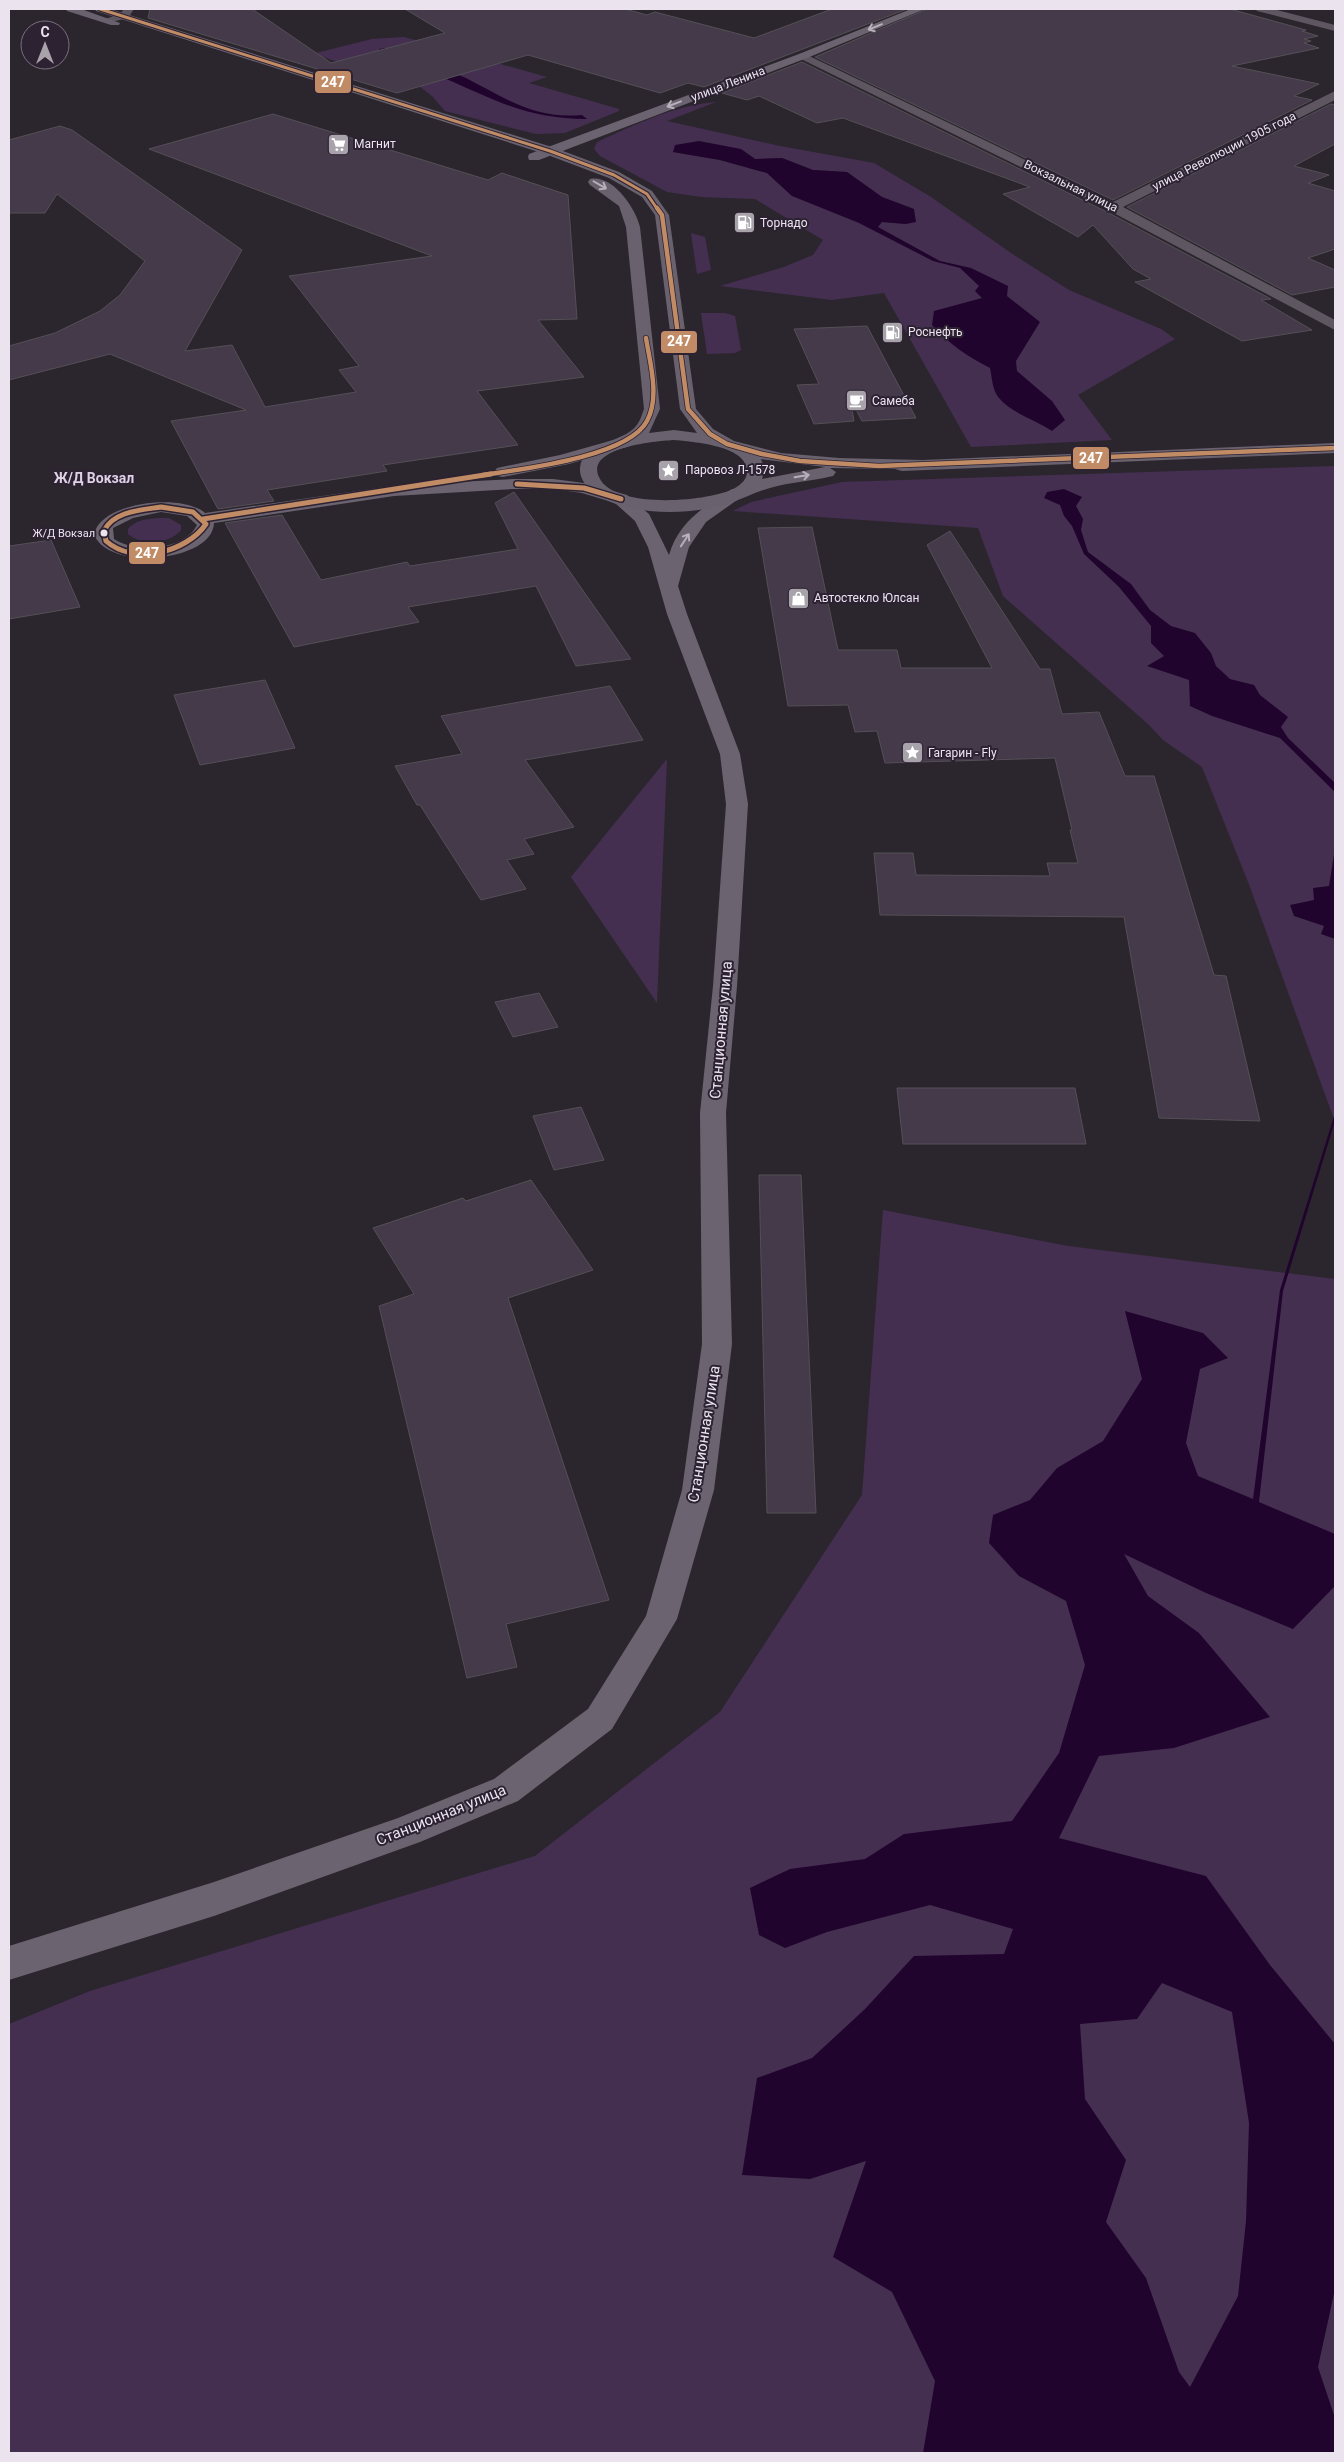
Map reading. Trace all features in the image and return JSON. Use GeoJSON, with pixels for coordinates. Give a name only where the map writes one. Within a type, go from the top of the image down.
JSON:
{"type":"FeatureCollection","features":[{"type":"Feature","properties":{"kind":"main road"},"geometry":{"type":"LineString","coordinates":[[71,9],[103,15],[534,157],[592,180],[620,196],[632,215],[652,409],[643,429],[625,442]]}},
{"type":"Feature","properties":{"kind":"main road"},"geometry":{"type":"LineString","coordinates":[[103,15],[126,13],[550,151],[614,175],[647,194],[662,216],[688,409],[705,431],[746,454],[756,467],[756,477],[749,486],[738,493]]}},
{"type":"Feature","properties":{"kind":"main road"},"geometry":{"type":"LineString","coordinates":[[920,464],[800,476],[768,483],[719,501],[677,507],[649,505],[621,499],[606,493],[593,484],[588,472],[595,457],[611,447],[649,437],[674,436],[701,438],[758,453],[786,458],[831,463],[920,464],[1335,448]]}},
{"type":"Feature","properties":{"kind":"street","name":"улица Ленина"},"geometry":{"type":"LineString","coordinates":[[534,157],[803,56],[920,9]]}},
{"type":"Feature","properties":{"kind":"street"},"geometry":{"type":"LineString","coordinates":[[1261,9],[1335,28]]}},
{"type":"Feature","properties":{"kind":"street","name":"Вокзальная улица"},"geometry":{"type":"LineString","coordinates":[[803,56],[1113,206],[1335,326]]}},
{"type":"Feature","properties":{"kind":"street","name":"улица Революции 1905 года"},"geometry":{"type":"LineString","coordinates":[[1113,206],[1335,95]]}},
{"type":"Feature","properties":{"kind":"street"},"geometry":{"type":"LineString","coordinates":[[203,519],[206,524],[205,531],[198,539],[167,551],[152,552],[121,549],[109,544],[104,538],[103,531],[117,517],[145,509],[176,508],[193,512],[203,519],[395,491],[563,460],[625,442]]}},
{"type":"Feature","properties":{"kind":"street"},"geometry":{"type":"LineString","coordinates":[[395,491],[514,484],[553,484],[584,488],[621,499]]}},
{"type":"Feature","properties":{"kind":"street"},"geometry":{"type":"LineString","coordinates":[[669,585],[680,547],[699,518],[738,493]]}},
{"type":"Feature","properties":{"kind":"street","name":"Станционная улица"},"geometry":{"type":"LineString","coordinates":[[9,1963],[214,1899],[407,1831],[506,1790],[600,1719],[661,1619],[698,1490],[717,1344],[713,1112],[725,986],[737,804],[730,754],[677,614],[658,547],[642,518],[621,499]]}},
{"type":"Feature","properties":{"kind":"shaded area"},"geometry":{"type":"Polygon","coordinates":[[[404,37],[547,77],[529,83],[619,109],[619,111],[565,133],[536,134],[445,111],[432,96],[419,86],[312,54],[372,39],[404,37]]]}},
{"type":"Feature","properties":{"kind":"shaded area"},"geometry":{"type":"Polygon","coordinates":[[[386,48],[393,53],[466,78],[508,100],[535,111],[549,114],[582,115],[587,119],[547,116],[513,107],[428,71],[379,53],[379,49],[386,48]]]}},
{"type":"Feature","properties":{"kind":"shaded area"},"geometry":{"type":"Polygon","coordinates":[[[716,102],[667,121],[780,146],[874,163],[931,197],[1011,253],[1069,290],[1161,329],[1175,339],[1078,395],[1112,440],[971,447],[884,293],[832,300],[720,286],[784,267],[813,255],[823,240],[755,199],[701,197],[667,192],[600,156],[594,149],[597,142],[640,123],[670,111],[716,102]],[[741,149],[673,152],[720,160],[767,173],[792,196],[882,222],[906,224],[914,209],[882,197],[847,172],[812,170],[782,158],[755,159],[741,149]]]}},
{"type":"Feature","properties":{"kind":"shaded area"},"geometry":{"type":"Polygon","coordinates":[[[699,141],[741,149],[755,159],[782,158],[813,170],[847,172],[882,197],[914,209],[916,222],[906,224],[882,222],[878,227],[940,261],[971,268],[1008,286],[1007,296],[1040,322],[1016,361],[1017,371],[1052,401],[1065,420],[1052,431],[1010,408],[997,395],[990,368],[959,349],[932,325],[934,311],[982,298],[975,291],[979,286],[960,268],[933,261],[859,223],[792,196],[767,173],[720,160],[673,152],[675,145],[699,141]]]}},
{"type":"Feature","properties":{"kind":"shaded area"},"geometry":{"type":"Polygon","coordinates":[[[691,233],[705,237],[711,270],[697,274],[691,233]]]}},
{"type":"Feature","properties":{"kind":"shaded area"},"geometry":{"type":"Polygon","coordinates":[[[701,313],[725,313],[735,316],[741,350],[735,353],[707,354],[701,313]]]}},
{"type":"Feature","properties":{"kind":"shaded area"},"geometry":{"type":"Polygon","coordinates":[[[1335,466],[1335,1122],[1250,887],[1202,767],[1163,740],[1148,724],[1003,596],[978,528],[733,511],[751,502],[842,482],[1335,466]]]}},
{"type":"Feature","properties":{"kind":"shaded area"},"geometry":{"type":"Polygon","coordinates":[[[1064,489],[1082,497],[1076,506],[1083,519],[1081,530],[1088,552],[1131,584],[1150,610],[1171,626],[1195,633],[1211,653],[1216,666],[1230,679],[1254,685],[1260,695],[1288,717],[1281,727],[1288,738],[1335,783],[1335,792],[1280,738],[1212,716],[1190,706],[1189,680],[1147,666],[1164,656],[1151,643],[1151,626],[1119,587],[1084,554],[1072,526],[1064,516],[1060,505],[1044,498],[1047,492],[1064,489]]]}},
{"type":"Feature","properties":{"kind":"shaded area"},"geometry":{"type":"Polygon","coordinates":[[[158,518],[169,518],[181,525],[181,530],[170,538],[155,542],[140,540],[128,534],[128,529],[134,524],[158,518]]]}},
{"type":"Feature","properties":{"kind":"shaded area"},"geometry":{"type":"Polygon","coordinates":[[[667,759],[657,1003],[571,877],[667,759]]]}},
{"type":"Feature","properties":{"kind":"shaded area"},"geometry":{"type":"Polygon","coordinates":[[[1335,848],[1335,939],[1321,934],[1324,926],[1294,916],[1290,905],[1314,900],[1313,888],[1329,886],[1335,848]]]}},
{"type":"Feature","properties":{"kind":"shaded area"},"geometry":{"type":"Polygon","coordinates":[[[1335,1113],[1335,1121],[1283,1291],[1259,1502],[1335,1534],[1335,1586],[1293,1629],[1206,1593],[1124,1554],[1148,1596],[1199,1633],[1270,1717],[1174,1748],[1099,1756],[1059,1838],[1206,1876],[1270,1965],[1335,2044],[1335,2289],[1318,2367],[1335,2418],[1335,2453],[923,2453],[935,2381],[892,2292],[833,2257],[866,2161],[810,2179],[742,2175],[757,2078],[812,2058],[865,2009],[914,1956],[1004,1954],[1013,1929],[930,1905],[827,1932],[785,1948],[759,1935],[750,1888],[790,1869],[865,1859],[904,1834],[1012,1821],[1059,1753],[1085,1665],[1066,1601],[1019,1576],[989,1543],[993,1515],[1030,1500],[1057,1468],[1103,1441],[1142,1379],[1125,1311],[1203,1333],[1228,1358],[1200,1369],[1186,1443],[1198,1476],[1253,1499],[1280,1290],[1335,1113]],[[1162,1983],[1137,2019],[1080,2024],[1085,2099],[1126,2160],[1106,2222],[1146,2278],[1179,2372],[1190,2387],[1238,2296],[1246,2221],[1249,2123],[1232,2012],[1162,1983]]]}},
{"type":"Feature","properties":{"kind":"shaded area"},"geometry":{"type":"Polygon","coordinates":[[[883,1210],[1068,1246],[1335,1279],[1335,2453],[9,2453],[9,2024],[90,1991],[535,1856],[720,1712],[862,1495],[883,1210]]]}},
{"type":"Feature","properties":{"kind":"building"},"geometry":{"type":"Polygon","coordinates":[[[150,9],[252,9],[331,63],[445,33],[405,9],[625,9],[647,15],[655,12],[754,38],[832,9],[907,9],[704,87],[688,83],[660,93],[528,55],[397,93],[148,18],[150,9]]]}},
{"type":"Feature","properties":{"kind":"building"},"geometry":{"type":"Polygon","coordinates":[[[927,9],[1230,9],[1306,30],[1302,31],[1318,36],[1304,39],[1311,41],[1304,43],[1319,48],[1232,66],[1319,84],[1294,96],[1312,100],[1113,200],[815,57],[927,9]]]}},
{"type":"Feature","properties":{"kind":"building"},"geometry":{"type":"Polygon","coordinates":[[[802,62],[1107,212],[1271,299],[1261,300],[1312,330],[1242,341],[1135,282],[1151,279],[1133,269],[1093,225],[1078,237],[1003,194],[1030,187],[843,118],[817,123],[759,96],[747,100],[722,93],[802,62]]]}},
{"type":"Feature","properties":{"kind":"building"},"geometry":{"type":"Polygon","coordinates":[[[1331,104],[1335,105],[1335,144],[1294,166],[1329,175],[1308,183],[1335,191],[1335,249],[1308,258],[1335,270],[1335,287],[1292,295],[1127,207],[1331,104]]]}},
{"type":"Feature","properties":{"kind":"building"},"geometry":{"type":"Polygon","coordinates":[[[273,114],[488,180],[502,173],[568,195],[577,319],[538,320],[584,377],[477,391],[518,445],[383,465],[387,471],[267,490],[274,501],[218,509],[171,421],[246,410],[110,354],[9,380],[9,346],[55,333],[100,311],[120,295],[145,261],[57,194],[45,213],[9,213],[9,140],[60,126],[72,130],[242,250],[185,351],[232,345],[265,407],[356,392],[339,370],[359,366],[289,276],[432,256],[149,149],[273,114]]]}},
{"type":"Feature","properties":{"kind":"building"},"geometry":{"type":"Polygon","coordinates":[[[867,326],[916,418],[862,421],[850,398],[854,421],[814,424],[797,385],[819,384],[794,329],[867,326]]]}},
{"type":"Feature","properties":{"kind":"building"},"geometry":{"type":"Polygon","coordinates":[[[514,492],[631,659],[576,666],[536,586],[408,607],[419,622],[294,647],[225,523],[282,515],[321,580],[407,562],[410,566],[518,549],[495,503],[514,492]]]}},
{"type":"Feature","properties":{"kind":"building"},"geometry":{"type":"Polygon","coordinates":[[[812,527],[838,650],[897,650],[901,668],[992,668],[927,545],[950,531],[1040,669],[1050,669],[1062,714],[1099,712],[1125,776],[1154,776],[1214,975],[1226,976],[1260,1121],[1159,1118],[1124,917],[880,915],[874,853],[913,853],[916,875],[1050,876],[1047,863],[1078,863],[1055,758],[885,763],[877,731],[855,732],[848,705],[788,706],[758,528],[812,527]]]}},
{"type":"Feature","properties":{"kind":"building"},"geometry":{"type":"Polygon","coordinates":[[[51,540],[80,607],[9,619],[9,546],[51,540]]]}},
{"type":"Feature","properties":{"kind":"building"},"geometry":{"type":"Polygon","coordinates":[[[265,680],[295,748],[200,765],[174,695],[265,680]]]}},
{"type":"Feature","properties":{"kind":"building"},"geometry":{"type":"Polygon","coordinates":[[[610,686],[643,740],[525,760],[574,827],[524,839],[534,854],[507,860],[526,889],[481,900],[420,805],[417,805],[395,766],[462,754],[441,716],[610,686]]]}},
{"type":"Feature","properties":{"kind":"building"},"geometry":{"type":"Polygon","coordinates":[[[539,993],[558,1027],[513,1037],[495,1002],[539,993]]]}},
{"type":"Feature","properties":{"kind":"building"},"geometry":{"type":"Polygon","coordinates":[[[897,1088],[1075,1088],[1086,1144],[903,1144],[897,1088]]]}},
{"type":"Feature","properties":{"kind":"building"},"geometry":{"type":"Polygon","coordinates":[[[581,1107],[604,1160],[554,1170],[533,1116],[581,1107]]]}},
{"type":"Feature","properties":{"kind":"building"},"geometry":{"type":"Polygon","coordinates":[[[759,1175],[801,1175],[816,1513],[767,1513],[759,1175]]]}},
{"type":"Feature","properties":{"kind":"building"},"geometry":{"type":"Polygon","coordinates":[[[531,1180],[593,1270],[508,1298],[609,1600],[506,1624],[517,1667],[467,1678],[379,1306],[414,1294],[373,1228],[463,1198],[466,1201],[531,1180]]]}},
{"type":"Feature","properties":{"kind":"transit line","name":"247"},"geometry":{"type":"LineString","coordinates":[[100,9],[550,151],[614,175],[647,194],[662,215],[688,409],[710,434],[727,444],[762,454],[800,461],[839,465],[879,466],[920,466],[1335,448]]}},
{"type":"Feature","properties":{"kind":"transit line","name":"247"},"geometry":{"type":"LineString","coordinates":[[203,519],[520,469],[570,459],[609,448],[626,441],[639,432],[651,413],[653,391],[646,338]]}},
{"type":"Feature","properties":{"kind":"transit line","name":"247"},"geometry":{"type":"LineString","coordinates":[[517,484],[584,488],[621,499]]}},
{"type":"Feature","properties":{"kind":"transit line","name":"247"},"geometry":{"type":"LineString","coordinates":[[161,507],[193,512],[206,524],[199,534],[189,542],[163,552],[134,552],[121,549],[106,541],[104,531],[112,520],[128,513],[161,507]]}},
{"type":"Feature","properties":{"kind":"place","name":"Магнит"},"geometry":{"type":"Point","coordinates":[338,144]}},
{"type":"Feature","properties":{"kind":"place","name":"Торнадо"},"geometry":{"type":"Point","coordinates":[744,223]}},
{"type":"Feature","properties":{"kind":"place","name":"Роснефть"},"geometry":{"type":"Point","coordinates":[892,332]}},
{"type":"Feature","properties":{"kind":"place","name":"Самеба"},"geometry":{"type":"Point","coordinates":[856,401]}},
{"type":"Feature","properties":{"kind":"place","name":"Паровоз Л-1578"},"geometry":{"type":"Point","coordinates":[669,470]}},
{"type":"Feature","properties":{"kind":"place","name":"Ж/Д Вокзал"},"geometry":{"type":"Point","coordinates":[104,533]}},
{"type":"Feature","properties":{"kind":"place","name":"Автостекло Юлсан"},"geometry":{"type":"Point","coordinates":[798,598]}},
{"type":"Feature","properties":{"kind":"place","name":"Гагарин - Fly"},"geometry":{"type":"Point","coordinates":[912,753]}},
{"type":"Feature","properties":{"kind":"district","name":"Ж/Д Вокзал"},"geometry":{"type":"Point","coordinates":[94,478]}}]}
